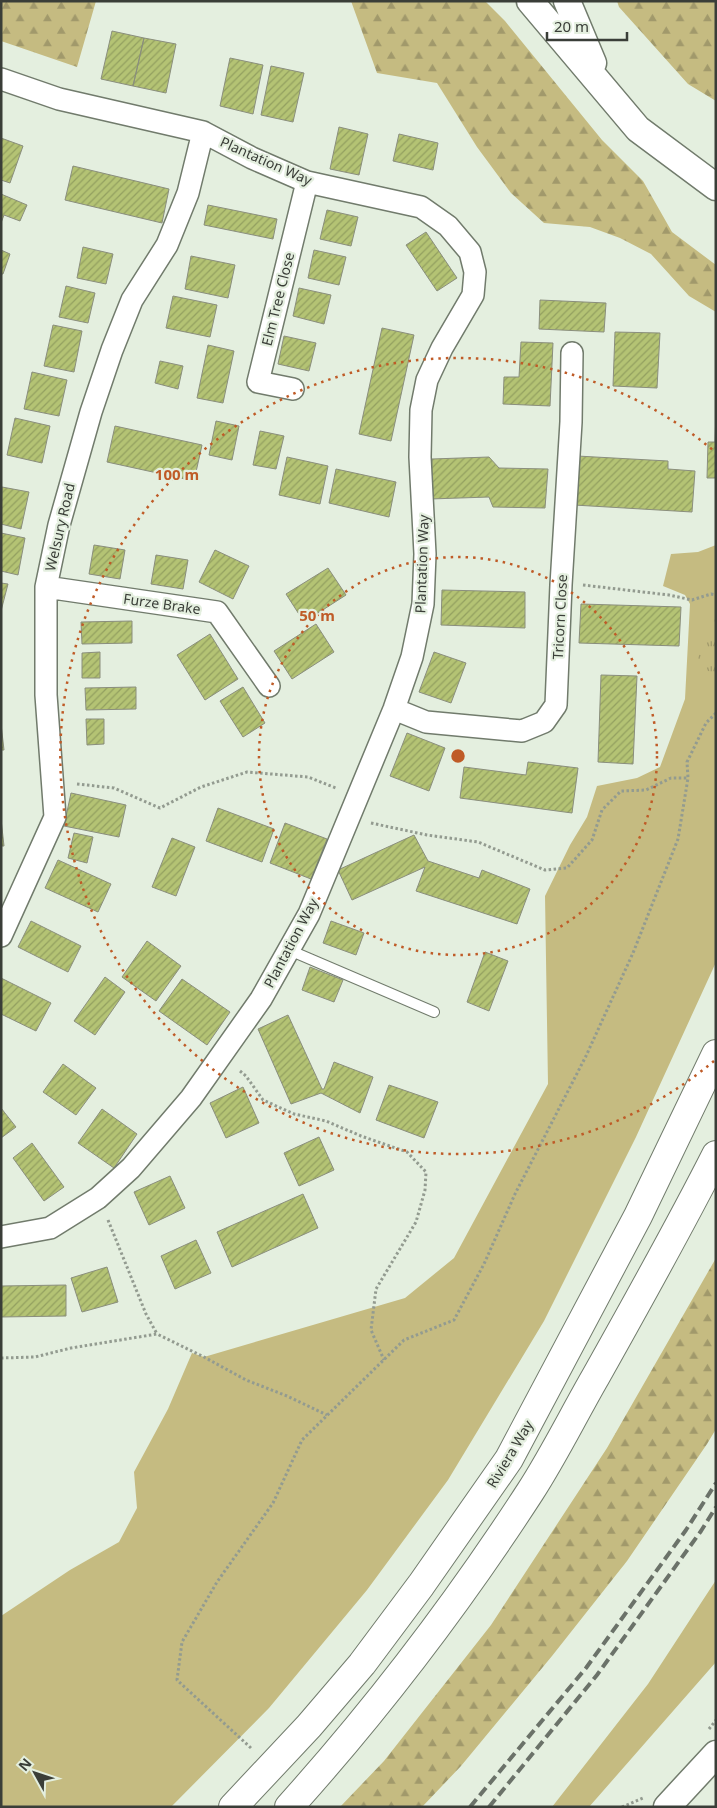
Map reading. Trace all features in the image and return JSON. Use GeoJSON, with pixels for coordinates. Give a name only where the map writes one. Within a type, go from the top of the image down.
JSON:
{"type":"FeatureCollection","features":[{"type":"Feature","properties":{"kind":"main road","name":"Riviera Way"},"geometry":{"type":"LineString","coordinates":[[233,1807],[362,1664],[421,1585],[509,1459],[638,1216],[716,1054]]}},
{"type":"Feature","properties":{"kind":"main road"},"geometry":{"type":"LineString","coordinates":[[290,1807],[329,1763],[400,1675],[460,1595],[531,1490],[680,1225],[716,1155]]}},
{"type":"Feature","properties":{"kind":"street"},"geometry":{"type":"LineString","coordinates":[[530,1],[602,84],[638,129],[716,187]]}},
{"type":"Feature","properties":{"kind":"street"},"geometry":{"type":"LineString","coordinates":[[567,1],[602,84]]}},
{"type":"Feature","properties":{"kind":"street","name":"Plantation Way"},"geometry":{"type":"LineString","coordinates":[[1,78],[59,99],[203,132],[252,158],[307,182],[421,207],[448,226],[470,252],[476,272],[473,295],[442,348],[427,380],[421,410],[420,457],[425,554],[423,604],[412,657],[394,709],[309,914],[261,999],[191,1098],[131,1168],[98,1198],[50,1228],[1,1237]]}},
{"type":"Feature","properties":{"kind":"street","name":"Welsury Road"},"geometry":{"type":"LineString","coordinates":[[1,936],[55,816],[46,695],[46,587],[61,516],[100,386],[132,300],[167,245],[188,193],[203,132]]}},
{"type":"Feature","properties":{"kind":"street","name":"Elm Tree Close"},"geometry":{"type":"LineString","coordinates":[[294,389],[258,382],[307,182]]}},
{"type":"Feature","properties":{"kind":"street","name":"Tricorn Close"},"geometry":{"type":"LineString","coordinates":[[394,709],[426,722],[522,731],[544,722],[556,705],[571,422],[572,353]]}},
{"type":"Feature","properties":{"kind":"street","name":"Furze Brake"},"geometry":{"type":"LineString","coordinates":[[46,587],[217,612],[269,686]]}},
{"type":"Feature","properties":{"kind":"street"},"geometry":{"type":"LineString","coordinates":[[667,1807],[716,1754]]}},
{"type":"Feature","properties":{"kind":"lane"},"geometry":{"type":"LineString","coordinates":[[289,950],[434,1012]]}},
{"type":"Feature","properties":{"kind":"path"},"geometry":{"type":"LineString","coordinates":[[581,585],[669,595],[692,600],[711,594],[716,595]]}},
{"type":"Feature","properties":{"kind":"path"},"geometry":{"type":"LineString","coordinates":[[250,1748],[177,1680],[182,1642],[217,1582],[273,1502],[302,1440],[404,1340],[454,1320],[484,1264],[515,1194],[586,1056],[633,953],[678,839],[688,778],[687,762],[706,723],[716,713]]}},
{"type":"Feature","properties":{"kind":"path"},"geometry":{"type":"LineString","coordinates":[[53,781],[114,788],[160,808],[201,787],[247,772],[308,777],[358,796]]}},
{"type":"Feature","properties":{"kind":"path"},"geometry":{"type":"LineString","coordinates":[[348,819],[426,835],[478,842],[545,870],[567,868],[592,840],[602,810],[622,791],[646,790],[671,778],[688,778]]}},
{"type":"Feature","properties":{"kind":"path"},"geometry":{"type":"LineString","coordinates":[[220,1056],[246,1076],[262,1100],[294,1114],[326,1121],[407,1152],[426,1172],[425,1190],[416,1222],[376,1289],[371,1330],[384,1360]]}},
{"type":"Feature","properties":{"kind":"path"},"geometry":{"type":"LineString","coordinates":[[98,1198],[146,1314],[157,1334],[246,1380],[287,1396],[326,1415]]}},
{"type":"Feature","properties":{"kind":"path"},"geometry":{"type":"LineString","coordinates":[[1,1358],[35,1357],[71,1348],[157,1334]]}},
{"type":"Feature","properties":{"kind":"green space"},"geometry":{"type":"Polygon","coordinates":[[[1,1],[96,1],[77,67],[1,41],[1,1]]]}},
{"type":"Feature","properties":{"kind":"green space"},"geometry":{"type":"Polygon","coordinates":[[[351,1],[485,1],[505,21],[602,140],[643,181],[672,232],[716,265],[716,312],[689,296],[651,254],[620,238],[590,227],[544,223],[511,193],[477,147],[437,83],[377,73],[351,1]]]}},
{"type":"Feature","properties":{"kind":"green space"},"geometry":{"type":"Polygon","coordinates":[[[617,1],[716,1],[716,101],[688,84],[619,7],[617,1]]]}},
{"type":"Feature","properties":{"kind":"green space"},"geometry":{"type":"Polygon","coordinates":[[[716,545],[716,962],[636,1137],[544,1321],[448,1480],[367,1590],[269,1708],[171,1807],[1,1807],[1,1616],[70,1570],[119,1542],[137,1508],[134,1472],[168,1409],[192,1353],[204,1357],[405,1298],[454,1258],[548,1084],[545,896],[570,845],[587,817],[597,786],[637,778],[660,767],[685,699],[690,604],[685,595],[663,586],[671,554],[698,552],[716,545]]]}},
{"type":"Feature","properties":{"kind":"green space"},"geometry":{"type":"Polygon","coordinates":[[[716,617],[716,674],[700,668],[698,656],[716,617]]]}},
{"type":"Feature","properties":{"kind":"green space"},"geometry":{"type":"Polygon","coordinates":[[[716,1258],[716,1429],[627,1561],[461,1766],[422,1807],[340,1807],[384,1761],[491,1625],[607,1448],[716,1258]]]}},
{"type":"Feature","properties":{"kind":"green space"},"geometry":{"type":"Polygon","coordinates":[[[716,1580],[716,1662],[589,1807],[552,1807],[648,1684],[716,1580]]]}},
{"type":"Feature","properties":{"kind":"building"},"geometry":{"type":"Polygon","coordinates":[[[112,31],[144,38],[133,86],[101,79],[112,31]]]}},
{"type":"Feature","properties":{"kind":"building"},"geometry":{"type":"Polygon","coordinates":[[[144,38],[176,44],[166,93],[133,86],[144,38]]]}},
{"type":"Feature","properties":{"kind":"building"},"geometry":{"type":"Polygon","coordinates":[[[230,58],[263,65],[253,114],[220,106],[230,58]]]}},
{"type":"Feature","properties":{"kind":"building"},"geometry":{"type":"Polygon","coordinates":[[[271,66],[304,73],[293,122],[261,115],[271,66]]]}},
{"type":"Feature","properties":{"kind":"building"},"geometry":{"type":"Polygon","coordinates":[[[339,127],[368,134],[359,175],[330,169],[339,127]]]}},
{"type":"Feature","properties":{"kind":"building"},"geometry":{"type":"Polygon","coordinates":[[[399,134],[438,143],[433,170],[393,161],[399,134]]]}},
{"type":"Feature","properties":{"kind":"building"},"geometry":{"type":"Polygon","coordinates":[[[1,138],[23,146],[10,183],[1,180],[1,138]]]}},
{"type":"Feature","properties":{"kind":"building"},"geometry":{"type":"Polygon","coordinates":[[[73,166],[169,189],[162,223],[65,200],[73,166]]]}},
{"type":"Feature","properties":{"kind":"building"},"geometry":{"type":"Polygon","coordinates":[[[1,194],[27,205],[20,221],[4,215],[1,223],[1,194]]]}},
{"type":"Feature","properties":{"kind":"building"},"geometry":{"type":"Polygon","coordinates":[[[208,205],[277,219],[273,239],[204,225],[208,205]]]}},
{"type":"Feature","properties":{"kind":"building"},"geometry":{"type":"Polygon","coordinates":[[[327,210],[358,217],[351,246],[320,239],[327,210]]]}},
{"type":"Feature","properties":{"kind":"building"},"geometry":{"type":"Polygon","coordinates":[[[426,232],[457,278],[437,291],[406,245],[426,232]]]}},
{"type":"Feature","properties":{"kind":"building"},"geometry":{"type":"Polygon","coordinates":[[[83,247],[113,254],[106,284],[77,278],[83,247]]]}},
{"type":"Feature","properties":{"kind":"building"},"geometry":{"type":"Polygon","coordinates":[[[1,250],[10,254],[3,274],[1,274],[1,250]]]}},
{"type":"Feature","properties":{"kind":"building"},"geometry":{"type":"Polygon","coordinates":[[[314,250],[346,257],[339,285],[308,278],[314,250]]]}},
{"type":"Feature","properties":{"kind":"building"},"geometry":{"type":"Polygon","coordinates":[[[191,256],[235,265],[228,298],[185,289],[191,256]]]}},
{"type":"Feature","properties":{"kind":"building"},"geometry":{"type":"Polygon","coordinates":[[[66,286],[95,293],[88,323],[59,317],[66,286]]]}},
{"type":"Feature","properties":{"kind":"building"},"geometry":{"type":"Polygon","coordinates":[[[299,288],[331,295],[324,324],[293,316],[299,288]]]}},
{"type":"Feature","properties":{"kind":"building"},"geometry":{"type":"Polygon","coordinates":[[[173,296],[217,305],[210,337],[166,328],[173,296]]]}},
{"type":"Feature","properties":{"kind":"building"},"geometry":{"type":"Polygon","coordinates":[[[540,300],[606,303],[604,332],[539,329],[540,300]]]}},
{"type":"Feature","properties":{"kind":"building"},"geometry":{"type":"Polygon","coordinates":[[[53,325],[82,331],[74,372],[44,366],[53,325]]]}},
{"type":"Feature","properties":{"kind":"building"},"geometry":{"type":"Polygon","coordinates":[[[382,328],[414,335],[391,441],[359,434],[382,328]]]}},
{"type":"Feature","properties":{"kind":"building"},"geometry":{"type":"Polygon","coordinates":[[[615,332],[660,333],[657,388],[613,386],[615,332]]]}},
{"type":"Feature","properties":{"kind":"building"},"geometry":{"type":"Polygon","coordinates":[[[284,336],[316,343],[309,371],[278,364],[284,336]]]}},
{"type":"Feature","properties":{"kind":"building"},"geometry":{"type":"Polygon","coordinates":[[[521,342],[553,343],[550,406],[503,404],[504,377],[519,377],[521,342]]]}},
{"type":"Feature","properties":{"kind":"building"},"geometry":{"type":"Polygon","coordinates":[[[208,345],[234,351],[223,403],[197,398],[208,345]]]}},
{"type":"Feature","properties":{"kind":"building"},"geometry":{"type":"Polygon","coordinates":[[[160,361],[183,366],[178,389],[155,383],[160,361]]]}},
{"type":"Feature","properties":{"kind":"building"},"geometry":{"type":"Polygon","coordinates":[[[32,372],[67,380],[59,416],[24,409],[32,372]]]}},
{"type":"Feature","properties":{"kind":"building"},"geometry":{"type":"Polygon","coordinates":[[[716,411],[716,478],[707,478],[708,442],[715,442],[716,411]]]}},
{"type":"Feature","properties":{"kind":"building"},"geometry":{"type":"Polygon","coordinates":[[[15,418],[50,426],[42,463],[7,455],[15,418]]]}},
{"type":"Feature","properties":{"kind":"building"},"geometry":{"type":"Polygon","coordinates":[[[216,421],[239,426],[232,460],[209,455],[216,421]]]}},
{"type":"Feature","properties":{"kind":"building"},"geometry":{"type":"Polygon","coordinates":[[[115,426],[202,445],[194,481],[107,462],[115,426]]]}},
{"type":"Feature","properties":{"kind":"building"},"geometry":{"type":"Polygon","coordinates":[[[260,431],[284,436],[276,469],[253,465],[260,431]]]}},
{"type":"Feature","properties":{"kind":"building"},"geometry":{"type":"Polygon","coordinates":[[[577,456],[668,461],[668,469],[695,471],[692,512],[574,505],[577,456]]]}},
{"type":"Feature","properties":{"kind":"building"},"geometry":{"type":"Polygon","coordinates":[[[287,457],[328,466],[320,504],[279,495],[287,457]]]}},
{"type":"Feature","properties":{"kind":"building"},"geometry":{"type":"Polygon","coordinates":[[[489,457],[499,468],[548,469],[545,508],[493,507],[489,497],[430,499],[432,459],[489,457]]]}},
{"type":"Feature","properties":{"kind":"building"},"geometry":{"type":"Polygon","coordinates":[[[336,469],[396,482],[389,517],[329,503],[336,469]]]}},
{"type":"Feature","properties":{"kind":"building"},"geometry":{"type":"Polygon","coordinates":[[[2,487],[29,492],[21,529],[1,524],[2,487]]]}},
{"type":"Feature","properties":{"kind":"building"},"geometry":{"type":"Polygon","coordinates":[[[1,533],[25,538],[18,575],[1,571],[1,533]]]}},
{"type":"Feature","properties":{"kind":"building"},"geometry":{"type":"Polygon","coordinates":[[[94,545],[125,550],[120,579],[89,574],[94,545]]]}},
{"type":"Feature","properties":{"kind":"building"},"geometry":{"type":"Polygon","coordinates":[[[215,550],[249,566],[233,599],[199,582],[215,550]]]}},
{"type":"Feature","properties":{"kind":"building"},"geometry":{"type":"Polygon","coordinates":[[[156,555],[188,560],[183,589],[151,584],[156,555]]]}},
{"type":"Feature","properties":{"kind":"building"},"geometry":{"type":"Polygon","coordinates":[[[328,568],[346,595],[304,622],[286,594],[328,568]]]}},
{"type":"Feature","properties":{"kind":"building"},"geometry":{"type":"Polygon","coordinates":[[[1,583],[8,584],[1,611],[1,583]]]}},
{"type":"Feature","properties":{"kind":"building"},"geometry":{"type":"Polygon","coordinates":[[[442,590],[525,592],[525,628],[441,625],[442,590]]]}},
{"type":"Feature","properties":{"kind":"building"},"geometry":{"type":"Polygon","coordinates":[[[581,604],[681,607],[679,646],[579,643],[581,604]]]}},
{"type":"Feature","properties":{"kind":"building"},"geometry":{"type":"Polygon","coordinates":[[[132,621],[132,643],[82,644],[81,622],[132,621]]]}},
{"type":"Feature","properties":{"kind":"building"},"geometry":{"type":"Polygon","coordinates":[[[316,624],[334,652],[292,679],[274,651],[316,624]]]}},
{"type":"Feature","properties":{"kind":"building"},"geometry":{"type":"Polygon","coordinates":[[[210,634],[238,679],[205,700],[177,655],[210,634]]]}},
{"type":"Feature","properties":{"kind":"building"},"geometry":{"type":"Polygon","coordinates":[[[100,652],[100,678],[82,678],[82,653],[100,652]]]}},
{"type":"Feature","properties":{"kind":"building"},"geometry":{"type":"Polygon","coordinates":[[[434,652],[466,663],[451,703],[419,692],[434,652]]]}},
{"type":"Feature","properties":{"kind":"building"},"geometry":{"type":"Polygon","coordinates":[[[601,675],[637,676],[633,764],[598,762],[601,675]]]}},
{"type":"Feature","properties":{"kind":"building"},"geometry":{"type":"Polygon","coordinates":[[[136,687],[136,709],[86,710],[85,688],[136,687]]]}},
{"type":"Feature","properties":{"kind":"building"},"geometry":{"type":"Polygon","coordinates":[[[243,687],[265,723],[243,737],[220,701],[243,687]]]}},
{"type":"Feature","properties":{"kind":"building"},"geometry":{"type":"Polygon","coordinates":[[[86,719],[104,719],[104,744],[87,745],[86,719]]]}},
{"type":"Feature","properties":{"kind":"building"},"geometry":{"type":"Polygon","coordinates":[[[1,724],[4,750],[1,750],[1,724]]]}},
{"type":"Feature","properties":{"kind":"building"},"geometry":{"type":"Polygon","coordinates":[[[407,733],[445,748],[429,791],[390,776],[407,733]]]}},
{"type":"Feature","properties":{"kind":"building"},"geometry":{"type":"Polygon","coordinates":[[[528,762],[578,768],[572,813],[460,798],[464,767],[526,775],[528,762]]]}},
{"type":"Feature","properties":{"kind":"building"},"geometry":{"type":"Polygon","coordinates":[[[71,793],[126,805],[119,837],[64,826],[71,793]]]}},
{"type":"Feature","properties":{"kind":"building"},"geometry":{"type":"Polygon","coordinates":[[[218,808],[274,829],[262,862],[206,841],[218,808]]]}},
{"type":"Feature","properties":{"kind":"building"},"geometry":{"type":"Polygon","coordinates":[[[1,819],[4,846],[1,846],[1,819]]]}},
{"type":"Feature","properties":{"kind":"building"},"geometry":{"type":"Polygon","coordinates":[[[285,823],[327,839],[311,879],[270,863],[285,823]]]}},
{"type":"Feature","properties":{"kind":"building"},"geometry":{"type":"Polygon","coordinates":[[[74,833],[93,837],[87,863],[68,858],[74,833]]]}},
{"type":"Feature","properties":{"kind":"building"},"geometry":{"type":"Polygon","coordinates":[[[414,835],[428,861],[479,878],[482,870],[530,889],[517,924],[416,891],[425,867],[352,900],[338,870],[414,835]]]}},
{"type":"Feature","properties":{"kind":"building"},"geometry":{"type":"Polygon","coordinates":[[[172,838],[195,847],[176,896],[152,887],[172,838]]]}},
{"type":"Feature","properties":{"kind":"building"},"geometry":{"type":"Polygon","coordinates":[[[58,860],[111,884],[98,912],[45,888],[58,860]]]}},
{"type":"Feature","properties":{"kind":"building"},"geometry":{"type":"Polygon","coordinates":[[[31,921],[81,946],[68,972],[18,947],[31,921]]]}},
{"type":"Feature","properties":{"kind":"building"},"geometry":{"type":"Polygon","coordinates":[[[331,921],[364,933],[356,955],[323,943],[331,921]]]}},
{"type":"Feature","properties":{"kind":"building"},"geometry":{"type":"Polygon","coordinates":[[[147,941],[181,966],[156,1001],[122,977],[147,941]]]}},
{"type":"Feature","properties":{"kind":"building"},"geometry":{"type":"Polygon","coordinates":[[[485,952],[508,961],[489,1011],[467,1002],[485,952]]]}},
{"type":"Feature","properties":{"kind":"building"},"geometry":{"type":"Polygon","coordinates":[[[310,967],[343,980],[334,1002],[302,990],[310,967]]]}},
{"type":"Feature","properties":{"kind":"building"},"geometry":{"type":"Polygon","coordinates":[[[105,977],[125,992],[95,1035],[74,1021],[105,977]]]}},
{"type":"Feature","properties":{"kind":"building"},"geometry":{"type":"Polygon","coordinates":[[[1,978],[51,1003],[36,1031],[1,1014],[1,978]]]}},
{"type":"Feature","properties":{"kind":"building"},"geometry":{"type":"Polygon","coordinates":[[[182,979],[230,1012],[207,1045],[159,1011],[182,979]]]}},
{"type":"Feature","properties":{"kind":"building"},"geometry":{"type":"Polygon","coordinates":[[[288,1015],[322,1089],[324,1089],[334,1062],[373,1077],[360,1113],[321,1093],[291,1104],[258,1029],[288,1015]]]}},
{"type":"Feature","properties":{"kind":"building"},"geometry":{"type":"Polygon","coordinates":[[[63,1064],[96,1088],[76,1115],[43,1092],[63,1064]]]}},
{"type":"Feature","properties":{"kind":"building"},"geometry":{"type":"Polygon","coordinates":[[[389,1085],[438,1102],[424,1138],[376,1120],[389,1085]]]}},
{"type":"Feature","properties":{"kind":"building"},"geometry":{"type":"Polygon","coordinates":[[[243,1087],[259,1123],[226,1138],[210,1103],[243,1087]]]}},
{"type":"Feature","properties":{"kind":"building"},"geometry":{"type":"Polygon","coordinates":[[[1,1108],[16,1127],[1,1138],[1,1108]]]}},
{"type":"Feature","properties":{"kind":"building"},"geometry":{"type":"Polygon","coordinates":[[[102,1109],[137,1134],[114,1168],[78,1143],[102,1109]]]}},
{"type":"Feature","properties":{"kind":"building"},"geometry":{"type":"Polygon","coordinates":[[[319,1137],[334,1170],[299,1186],[284,1153],[319,1137]]]}},
{"type":"Feature","properties":{"kind":"building"},"geometry":{"type":"Polygon","coordinates":[[[32,1143],[64,1187],[44,1201],[13,1158],[32,1143]]]}},
{"type":"Feature","properties":{"kind":"building"},"geometry":{"type":"Polygon","coordinates":[[[170,1176],[185,1208],[149,1225],[134,1192],[170,1176]]]}},
{"type":"Feature","properties":{"kind":"building"},"geometry":{"type":"Polygon","coordinates":[[[303,1194],[318,1228],[232,1267],[217,1232],[303,1194]]]}},
{"type":"Feature","properties":{"kind":"building"},"geometry":{"type":"Polygon","coordinates":[[[196,1240],[211,1273],[175,1289],[161,1256],[196,1240]]]}},
{"type":"Feature","properties":{"kind":"building"},"geometry":{"type":"Polygon","coordinates":[[[107,1267],[118,1302],[82,1312],[71,1278],[107,1267]]]}},
{"type":"Feature","properties":{"kind":"building"},"geometry":{"type":"Polygon","coordinates":[[[66,1285],[66,1316],[1,1317],[1,1286],[66,1285]]]}},
{"type":"Feature","properties":{"kind":"railway"},"geometry":{"type":"LineString","coordinates":[[470,1807],[586,1668],[686,1530],[716,1483]]}},
{"type":"Feature","properties":{"kind":"railway"},"geometry":{"type":"LineString","coordinates":[[489,1807],[597,1675],[701,1531],[716,1507]]}}]}
